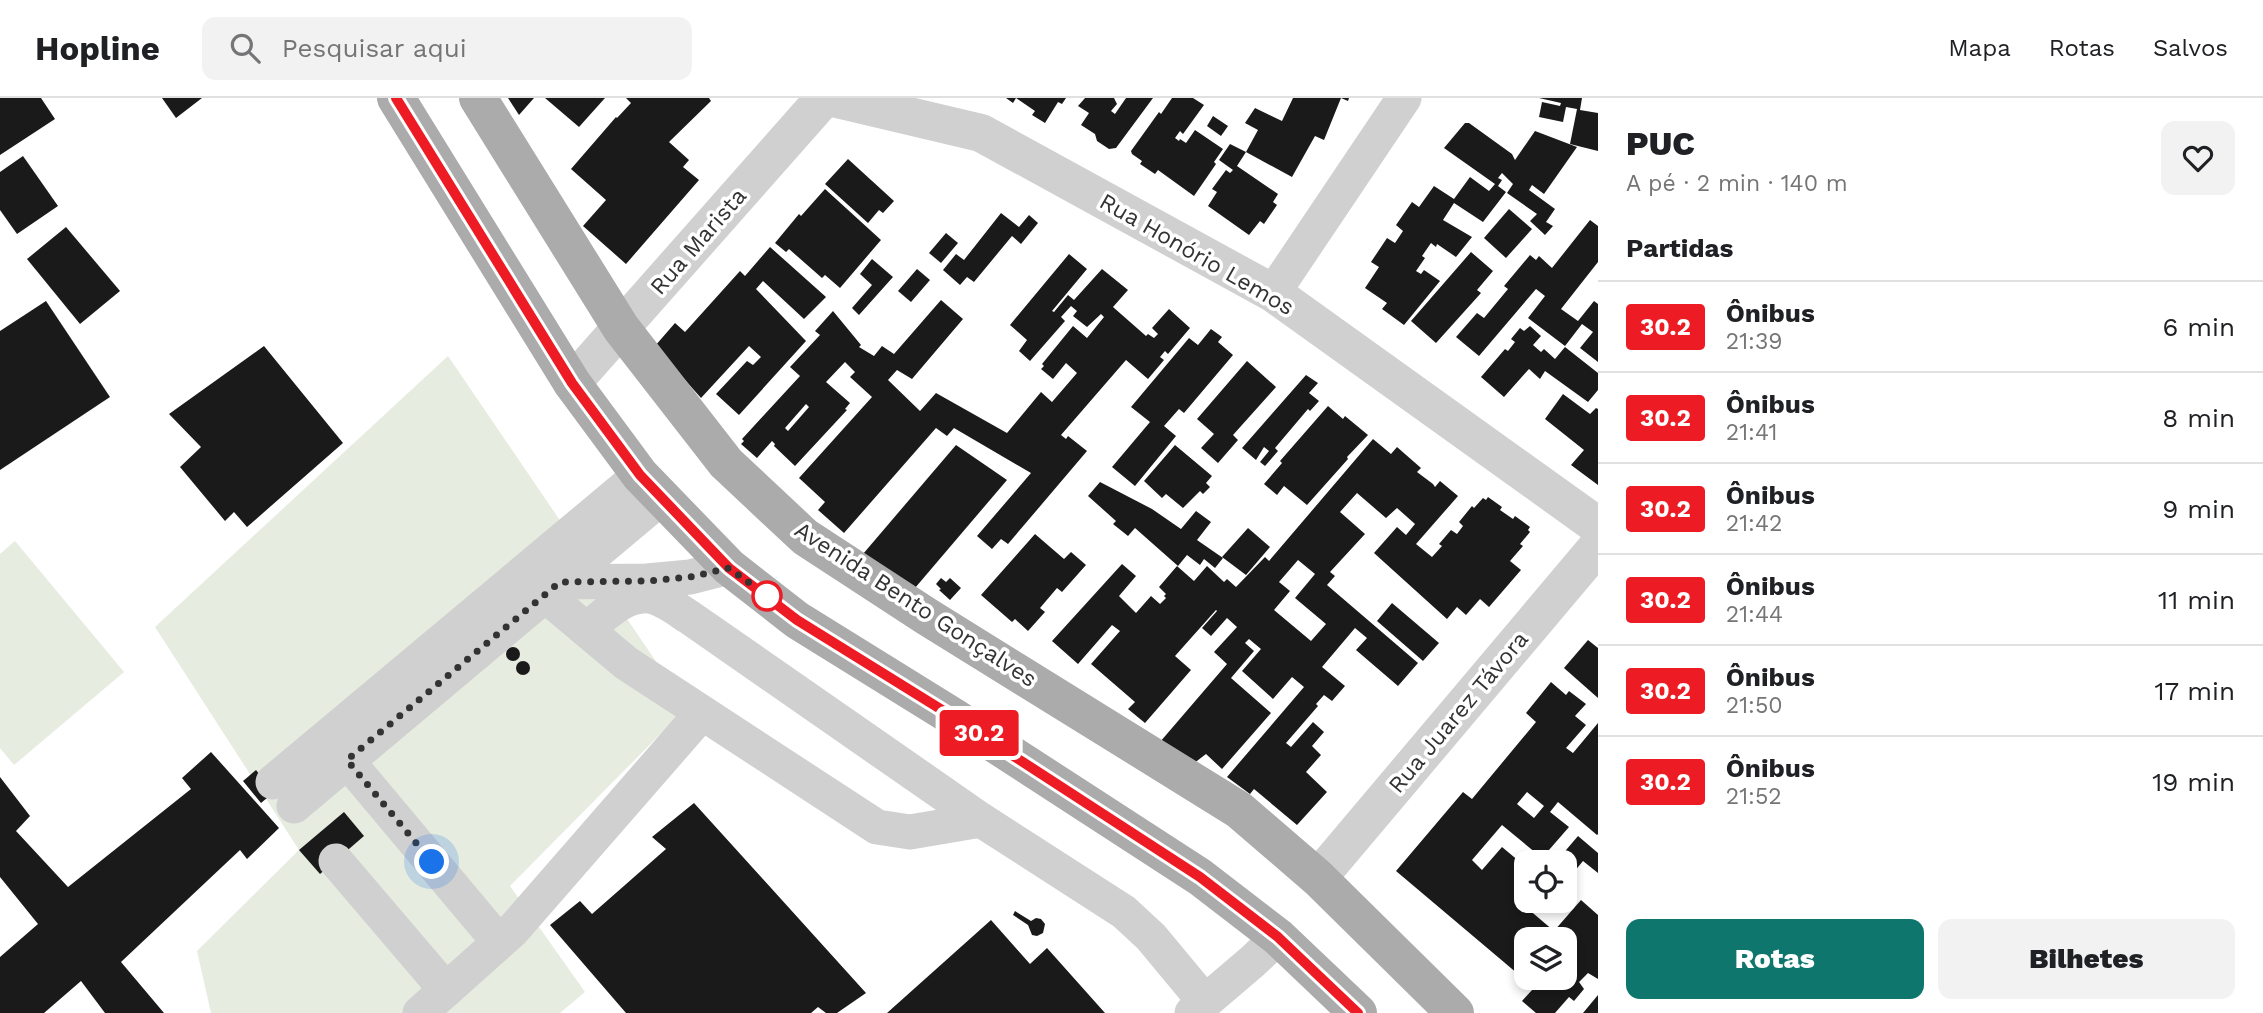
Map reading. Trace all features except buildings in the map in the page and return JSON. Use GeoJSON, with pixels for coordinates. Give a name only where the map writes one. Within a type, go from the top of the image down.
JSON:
{"type":"FeatureCollection","features":[{"type":"Feature","properties":{"kind":"main road"},"geometry":{"type":"LineString","coordinates":[[396,98],[572,383],[651,486],[729,568],[797,620],[955,718],[1200,877],[1278,937],[1358,1013]]}},
{"type":"Feature","properties":{"kind":"main road","name":"Avenida Bento Gonçalves"},"geometry":{"type":"LineString","coordinates":[[478,98],[621,328],[726,463],[805,537],[926,616],[1239,810],[1318,878],[1455,1013]]}},
{"type":"Feature","properties":{"kind":"street","name":"Rua Marista"},"geometry":{"type":"LineString","coordinates":[[572,383],[824,98]]}},
{"type":"Feature","properties":{"kind":"street","name":"Rua Honório Lemos"},"geometry":{"type":"LineString","coordinates":[[833,98],[981,133],[1273,293],[1598,526]]}},
{"type":"Feature","properties":{"kind":"street"},"geometry":{"type":"LineString","coordinates":[[1273,293],[1404,98]]}},
{"type":"Feature","properties":{"kind":"street"},"geometry":{"type":"LineString","coordinates":[[284,794],[337,748],[563,570],[651,486]]}},
{"type":"Feature","properties":{"kind":"street","name":"Rua Juarez Távora"},"geometry":{"type":"LineString","coordinates":[[1318,878],[1598,546]]}},
{"type":"Feature","properties":{"kind":"street"},"geometry":{"type":"LineString","coordinates":[[337,748],[563,570],[647,581],[690,577],[729,568]]}},
{"type":"Feature","properties":{"kind":"street"},"geometry":{"type":"LineString","coordinates":[[563,570],[587,630],[626,663],[877,827],[910,832],[981,820]]}},
{"type":"Feature","properties":{"kind":"street"},"geometry":{"type":"LineString","coordinates":[[587,630],[613,608],[632,598],[651,596],[667,604],[981,820],[1125,912],[1151,937],[1198,1008],[1278,937]]}},
{"type":"Feature","properties":{"kind":"street"},"geometry":{"type":"LineString","coordinates":[[336,861],[433,1002],[499,942],[539,900],[702,713]]}},
{"type":"Feature","properties":{"kind":"street"},"geometry":{"type":"LineString","coordinates":[[337,748],[499,942]]}},
{"type":"Feature","properties":{"kind":"shaded area"},"geometry":{"type":"Polygon","coordinates":[[[448,356],[687,707],[510,886],[585,992],[560,1013],[211,1013],[197,951],[299,850],[155,627],[448,356]]]}},
{"type":"Feature","properties":{"kind":"shaded area"},"geometry":{"type":"Polygon","coordinates":[[[15,541],[124,672],[14,765],[0,748],[0,554],[15,541]]]}},
{"type":"Feature","properties":{"kind":"bus line","name":"30.2"},"geometry":{"type":"LineString","coordinates":[[396,98],[572,383],[640,475],[729,568],[797,620],[955,718],[1200,877],[1278,937],[1358,1013]]}},
{"type":"Feature","properties":{"kind":"route"},"geometry":{"type":"LineString","coordinates":[[432,862],[347,760],[560,582],[647,581],[690,577],[729,568],[767,596]]}}]}
